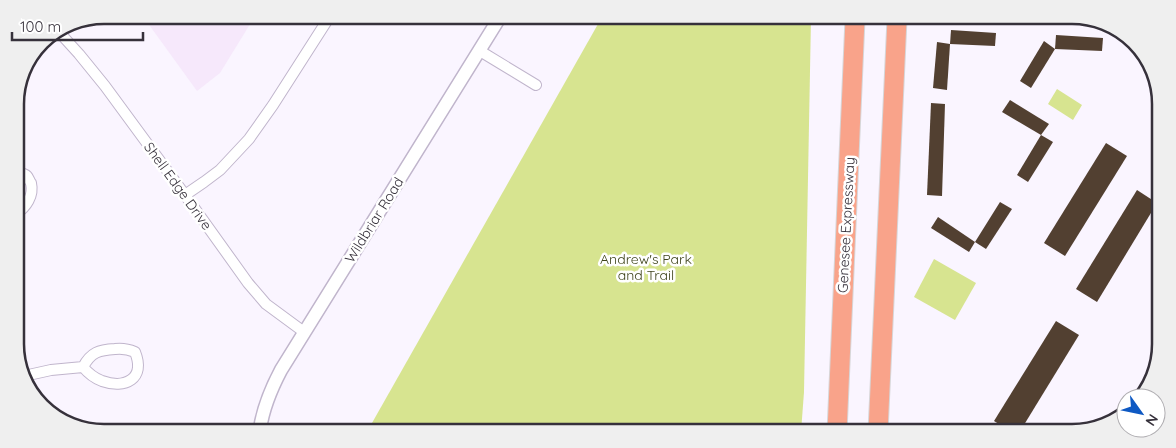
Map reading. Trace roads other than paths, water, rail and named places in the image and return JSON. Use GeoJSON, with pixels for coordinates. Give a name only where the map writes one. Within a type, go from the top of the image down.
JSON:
{"type":"FeatureCollection","features":[{"type":"Feature","properties":{"kind":"highway","name":"Genesee Expressway"},"geometry":{"type":"LineString","coordinates":[[837,424],[855,24]]}},
{"type":"Feature","properties":{"kind":"highway"},"geometry":{"type":"LineString","coordinates":[[878,424],[897,24]]}},
{"type":"Feature","properties":{"kind":"street"},"geometry":{"type":"LineString","coordinates":[[185,195],[220,170],[249,139],[325,24]]}},
{"type":"Feature","properties":{"kind":"street","name":"Wildbriar Road"},"geometry":{"type":"LineString","coordinates":[[261,424],[272,387],[304,332],[496,24]]}},
{"type":"Feature","properties":{"kind":"street","name":"Shell Edge Drive"},"geometry":{"type":"LineString","coordinates":[[62,35],[105,86],[253,289],[266,304],[304,332]]}},
{"type":"Feature","properties":{"kind":"street"},"geometry":{"type":"LineString","coordinates":[[480,51],[536,85]]}},
{"type":"Feature","properties":{"kind":"street"},"geometry":{"type":"LineString","coordinates":[[24,174],[28,176],[31,182],[32,190],[30,198],[24,207]]}},
{"type":"Feature","properties":{"kind":"street"},"geometry":{"type":"LineString","coordinates":[[30,376],[51,370],[82,367],[90,357],[102,349],[123,348],[134,352],[138,366],[137,374],[133,379],[127,382],[113,383],[94,378],[82,367]]}},
{"type":"Feature","properties":{"kind":"park label","name":"Andrew's Park and Trail"},"geometry":{"type":"Point","coordinates":[646,268]}}]}
